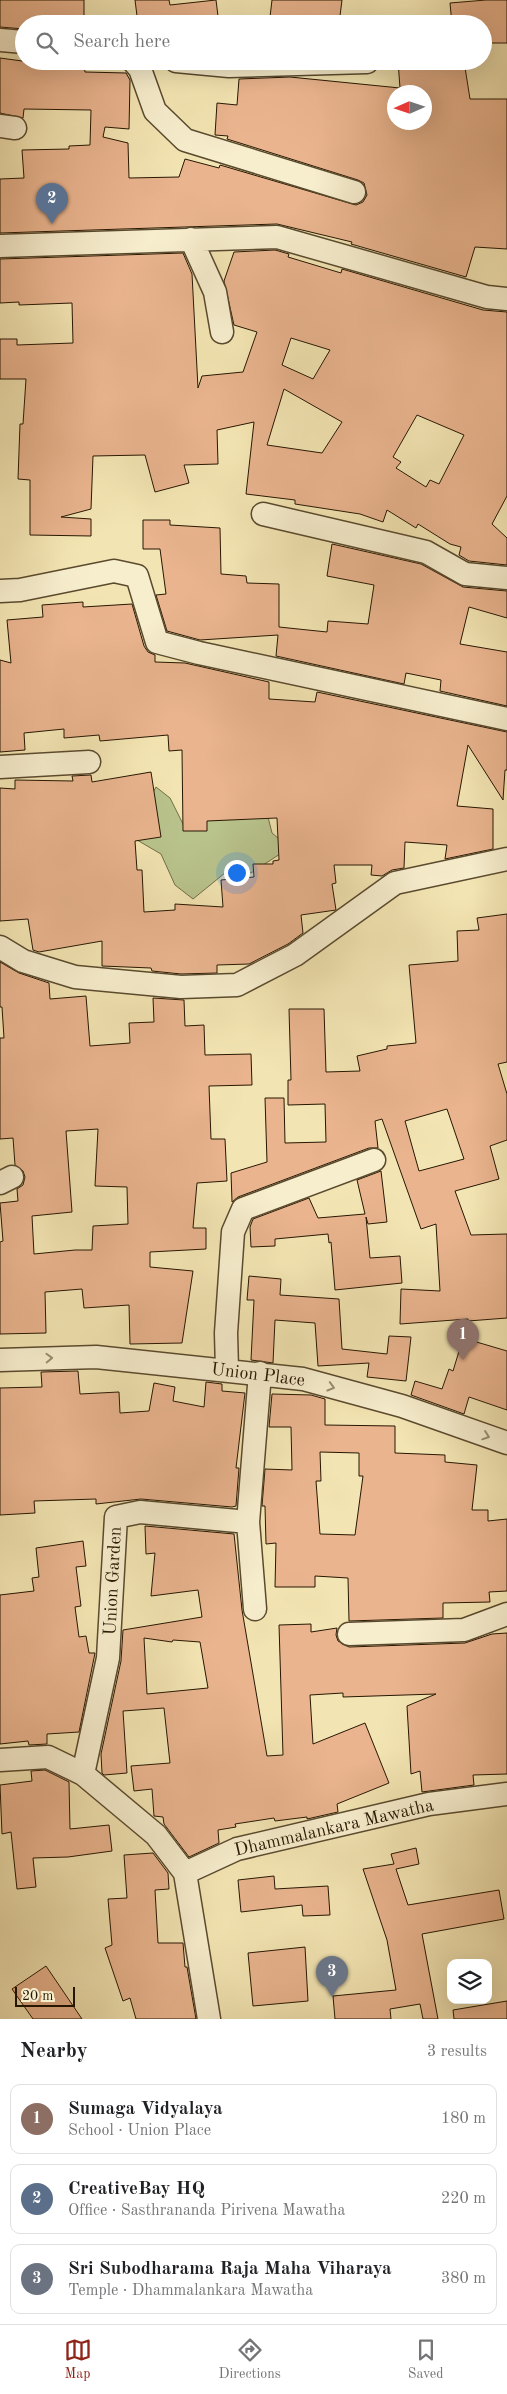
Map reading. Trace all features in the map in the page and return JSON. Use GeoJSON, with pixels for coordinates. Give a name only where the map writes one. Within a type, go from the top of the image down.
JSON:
{"type":"FeatureCollection","features":[{"type":"Feature","properties":{"kind":"street"},"geometry":{"type":"LineString","coordinates":[[0,40],[15,41]]}},
{"type":"Feature","properties":{"kind":"street"},"geometry":{"type":"LineString","coordinates":[[141,70],[155,111],[185,140],[354,192]]}},
{"type":"Feature","properties":{"kind":"street"},"geometry":{"type":"LineString","coordinates":[[0,246],[277,237],[487,296],[507,299]]}},
{"type":"Feature","properties":{"kind":"street"},"geometry":{"type":"LineString","coordinates":[[191,239],[215,292],[222,332]]}},
{"type":"Feature","properties":{"kind":"street"},"geometry":{"type":"LineString","coordinates":[[264,514],[426,552],[465,574],[507,578]]}},
{"type":"Feature","properties":{"kind":"street"},"geometry":{"type":"LineString","coordinates":[[0,591],[20,590],[114,571],[129,574],[136,576],[157,642],[209,656],[507,719]]}},
{"type":"Feature","properties":{"kind":"street"},"geometry":{"type":"LineString","coordinates":[[0,767],[89,762]]}},
{"type":"Feature","properties":{"kind":"street"},"geometry":{"type":"LineString","coordinates":[[0,947],[23,962],[75,977],[181,987],[237,985],[294,955],[395,883],[507,859]]}},
{"type":"Feature","properties":{"kind":"street"},"geometry":{"type":"LineString","coordinates":[[227,1370],[226,1333],[233,1232],[243,1209],[374,1160]]}},
{"type":"Feature","properties":{"kind":"street","name":"Union Place"},"geometry":{"type":"LineString","coordinates":[[0,1360],[96,1357],[303,1379],[393,1404],[507,1443]]}},
{"type":"Feature","properties":{"kind":"street"},"geometry":{"type":"LineString","coordinates":[[254,1608],[248,1522],[260,1373]]}},
{"type":"Feature","properties":{"kind":"street","name":"Union Garden"},"geometry":{"type":"LineString","coordinates":[[83,1774],[108,1658],[116,1517],[140,1512],[248,1522]]}},
{"type":"Feature","properties":{"kind":"street"},"geometry":{"type":"LineString","coordinates":[[349,1634],[464,1630],[507,1614]]}},
{"type":"Feature","properties":{"kind":"street"},"geometry":{"type":"LineString","coordinates":[[0,1760],[48,1758],[83,1774],[156,1835],[185,1873],[209,2019]]}},
{"type":"Feature","properties":{"kind":"street","name":"Dhammalankara Mawatha"},"geometry":{"type":"LineString","coordinates":[[185,1873],[246,1847],[429,1804],[507,1794]]}},
{"type":"Feature","properties":{"kind":"green space"},"geometry":{"type":"Polygon","coordinates":[[[256,769],[272,833],[284,843],[283,852],[251,873],[231,868],[193,899],[175,885],[161,854],[137,840],[146,806],[156,787],[170,798],[185,828],[256,769]]]}},
{"type":"Feature","properties":{"kind":"building"},"geometry":{"type":"Polygon","coordinates":[[[0,0],[84,0],[84,15],[15,15],[15,28],[0,27],[0,0]]]}},
{"type":"Feature","properties":{"kind":"building"},"geometry":{"type":"Polygon","coordinates":[[[135,0],[169,0],[170,5],[216,0],[218,15],[137,15],[135,0]]]}},
{"type":"Feature","properties":{"kind":"building"},"geometry":{"type":"Polygon","coordinates":[[[272,0],[342,0],[340,15],[270,15],[272,0]]]}},
{"type":"Feature","properties":{"kind":"building"},"geometry":{"type":"Polygon","coordinates":[[[507,0],[507,43],[492,43],[492,15],[451,15],[450,3],[507,0]]]}},
{"type":"Feature","properties":{"kind":"building"},"geometry":{"type":"Polygon","coordinates":[[[0,58],[15,60],[15,70],[85,70],[85,72],[126,73],[130,80],[129,129],[105,127],[103,137],[128,143],[129,178],[179,177],[185,159],[219,168],[220,165],[356,205],[363,202],[367,195],[364,183],[358,180],[227,139],[228,136],[215,135],[217,103],[237,105],[239,79],[290,77],[387,87],[387,130],[432,130],[432,85],[400,85],[399,70],[465,70],[470,99],[507,99],[507,249],[475,247],[466,277],[351,244],[352,242],[277,224],[0,233],[0,179],[24,178],[22,150],[69,149],[69,146],[90,145],[91,110],[24,109],[23,118],[0,113],[0,58]]]}},
{"type":"Feature","properties":{"kind":"building"},"geometry":{"type":"Polygon","coordinates":[[[275,250],[289,254],[288,257],[341,273],[342,269],[483,310],[507,312],[507,496],[492,524],[507,538],[507,565],[469,561],[459,555],[461,547],[450,544],[418,524],[416,528],[387,510],[383,522],[360,514],[295,504],[295,500],[246,494],[254,422],[217,430],[218,464],[184,465],[189,483],[155,492],[145,455],[93,456],[91,509],[61,517],[91,519],[91,536],[30,535],[30,480],[18,479],[20,424],[23,424],[26,379],[0,379],[0,339],[17,339],[17,345],[73,343],[72,303],[19,305],[19,302],[0,303],[0,259],[183,253],[192,274],[198,388],[202,376],[243,372],[257,332],[234,325],[224,281],[234,252],[275,250]],[[291,338],[282,365],[313,379],[330,350],[291,338]],[[284,389],[267,445],[322,453],[342,422],[284,389]],[[417,415],[393,457],[401,462],[396,468],[426,487],[430,480],[439,484],[464,435],[417,415]]]}},
{"type":"Feature","properties":{"kind":"building"},"geometry":{"type":"Polygon","coordinates":[[[143,520],[170,520],[170,525],[220,528],[221,574],[246,576],[247,583],[279,584],[279,627],[327,632],[328,621],[368,624],[374,585],[327,576],[332,544],[421,564],[463,587],[507,591],[507,618],[469,607],[460,644],[507,652],[507,706],[440,691],[441,680],[406,673],[404,684],[276,656],[278,635],[200,640],[167,631],[156,595],[166,594],[160,549],[143,549],[143,520]]]}},
{"type":"Feature","properties":{"kind":"building"},"geometry":{"type":"Polygon","coordinates":[[[83,602],[83,607],[132,604],[144,646],[148,652],[155,655],[155,662],[185,663],[269,682],[269,699],[315,702],[317,692],[507,732],[507,770],[505,770],[503,800],[468,745],[457,806],[493,809],[493,849],[445,859],[447,845],[405,842],[404,868],[392,870],[382,876],[371,875],[372,865],[334,865],[336,883],[332,884],[336,910],[301,915],[303,933],[288,944],[249,964],[217,965],[217,973],[181,974],[152,971],[151,968],[102,966],[102,941],[39,952],[33,950],[28,919],[0,921],[0,788],[15,789],[15,780],[73,781],[72,776],[91,775],[92,782],[151,772],[161,837],[135,841],[137,870],[142,870],[144,912],[175,910],[175,904],[223,907],[221,880],[254,877],[253,864],[273,864],[273,861],[279,860],[277,818],[207,821],[207,831],[183,831],[182,750],[169,751],[168,735],[100,741],[99,735],[64,738],[64,729],[24,733],[25,750],[0,752],[0,660],[11,663],[7,620],[43,617],[42,605],[83,602]]]}},
{"type":"Feature","properties":{"kind":"building"},"geometry":{"type":"Polygon","coordinates":[[[507,914],[507,1062],[498,1064],[507,1094],[507,1140],[490,1146],[499,1179],[455,1191],[471,1235],[507,1234],[507,1318],[400,1324],[401,1289],[440,1291],[436,1224],[421,1229],[382,1119],[375,1121],[378,1148],[369,1148],[238,1197],[232,1202],[231,1173],[267,1162],[265,1098],[284,1098],[285,1143],[326,1142],[325,1104],[288,1105],[288,1080],[291,1080],[289,1009],[324,1009],[326,1072],[360,1071],[357,1056],[387,1049],[387,1046],[416,1043],[409,965],[458,961],[457,931],[479,930],[477,918],[507,914]],[[447,1109],[405,1121],[419,1171],[464,1159],[447,1109]]]}},
{"type":"Feature","properties":{"kind":"building"},"geometry":{"type":"Polygon","coordinates":[[[0,962],[19,973],[49,983],[50,999],[86,996],[90,1046],[130,1043],[129,1023],[154,1022],[153,998],[184,1000],[185,1026],[204,1025],[205,1055],[251,1054],[252,1085],[209,1086],[211,1139],[225,1139],[227,1181],[197,1183],[193,1228],[206,1228],[206,1249],[150,1252],[150,1267],[193,1271],[182,1343],[130,1344],[129,1305],[84,1308],[82,1289],[45,1292],[46,1333],[0,1334],[0,1242],[3,1241],[0,1203],[18,1201],[17,1189],[23,1185],[25,1177],[23,1171],[15,1165],[13,1138],[0,1139],[0,1038],[4,1038],[2,1007],[0,1007],[0,962]],[[98,1129],[66,1131],[72,1212],[32,1216],[34,1254],[92,1250],[93,1226],[128,1224],[127,1187],[95,1186],[98,1129]]]}},
{"type":"Feature","properties":{"kind":"building"},"geometry":{"type":"Polygon","coordinates":[[[381,1171],[387,1222],[368,1224],[366,1217],[370,1258],[400,1256],[402,1283],[335,1290],[331,1242],[329,1243],[328,1234],[275,1239],[275,1246],[251,1247],[250,1227],[253,1219],[309,1198],[318,1218],[365,1214],[357,1180],[381,1171]]]}},
{"type":"Feature","properties":{"kind":"building"},"geometry":{"type":"Polygon","coordinates":[[[249,1276],[281,1279],[280,1295],[339,1299],[342,1349],[387,1354],[389,1336],[411,1337],[406,1381],[367,1377],[369,1363],[318,1366],[315,1323],[275,1320],[273,1363],[251,1360],[254,1300],[247,1300],[249,1276]]]}},
{"type":"Feature","properties":{"kind":"building"},"geometry":{"type":"Polygon","coordinates":[[[463,1338],[507,1351],[507,1410],[469,1397],[464,1414],[411,1395],[415,1381],[442,1389],[449,1369],[453,1371],[463,1338]]]}},
{"type":"Feature","properties":{"kind":"building"},"geometry":{"type":"Polygon","coordinates":[[[78,1371],[80,1394],[119,1392],[120,1413],[149,1411],[154,1383],[175,1387],[173,1401],[204,1407],[206,1382],[222,1384],[222,1391],[245,1393],[236,1468],[239,1468],[236,1506],[141,1499],[96,1504],[96,1499],[34,1501],[35,1513],[0,1515],[0,1388],[42,1387],[41,1372],[78,1371]]]}},
{"type":"Feature","properties":{"kind":"building"},"geometry":{"type":"Polygon","coordinates":[[[272,1394],[311,1395],[325,1399],[325,1425],[395,1426],[395,1453],[445,1455],[445,1462],[477,1465],[472,1510],[488,1510],[488,1521],[507,1519],[507,1591],[489,1592],[490,1602],[443,1603],[443,1618],[349,1621],[348,1578],[315,1576],[315,1587],[275,1587],[276,1543],[266,1544],[265,1506],[262,1506],[265,1469],[292,1470],[291,1427],[269,1427],[272,1394]],[[320,1452],[321,1481],[316,1481],[320,1534],[355,1535],[363,1476],[359,1476],[359,1453],[320,1452]]]}},
{"type":"Feature","properties":{"kind":"building"},"geometry":{"type":"Polygon","coordinates":[[[145,1526],[234,1534],[242,1610],[267,1756],[283,1755],[279,1625],[311,1624],[311,1632],[337,1628],[336,1635],[338,1641],[349,1647],[465,1643],[492,1634],[507,1633],[507,1774],[473,1775],[474,1785],[422,1792],[420,1771],[411,1774],[407,1706],[436,1694],[343,1697],[343,1693],[310,1695],[313,1744],[365,1723],[389,1783],[337,1804],[338,1812],[307,1819],[307,1817],[275,1821],[274,1818],[235,1824],[236,1827],[218,1830],[219,1843],[189,1857],[164,1824],[163,1817],[154,1816],[152,1789],[134,1791],[131,1766],[170,1763],[164,1708],[123,1711],[127,1773],[104,1775],[102,1773],[101,1754],[121,1661],[123,1630],[202,1617],[198,1590],[151,1596],[155,1553],[146,1554],[145,1526]],[[144,1638],[147,1694],[208,1688],[200,1642],[173,1640],[172,1642],[144,1638]]]}},
{"type":"Feature","properties":{"kind":"building"},"geometry":{"type":"Polygon","coordinates":[[[83,1541],[86,1566],[76,1567],[81,1606],[75,1607],[79,1637],[86,1636],[89,1653],[95,1653],[79,1732],[47,1734],[47,1744],[29,1745],[28,1741],[0,1744],[0,1595],[34,1591],[32,1578],[39,1577],[36,1548],[83,1541]]]}},
{"type":"Feature","properties":{"kind":"building"},"geometry":{"type":"Polygon","coordinates":[[[45,1770],[69,1782],[70,1829],[109,1825],[112,1851],[68,1857],[33,1858],[36,1887],[17,1889],[11,1832],[2,1834],[0,1785],[32,1781],[31,1771],[45,1770]]]}},
{"type":"Feature","properties":{"kind":"building"},"geometry":{"type":"Polygon","coordinates":[[[416,1848],[419,1864],[396,1869],[408,1905],[499,1890],[504,1919],[422,1934],[438,2019],[423,2019],[420,2004],[390,2009],[391,2019],[335,2019],[333,1996],[396,1990],[387,1940],[363,1869],[394,1864],[391,1854],[416,1848]]]}},
{"type":"Feature","properties":{"kind":"building"},"geometry":{"type":"Polygon","coordinates":[[[153,1853],[168,1873],[169,1889],[155,1890],[158,1943],[183,1943],[185,1967],[187,1967],[196,2019],[136,2019],[130,1998],[123,2001],[105,1948],[112,1945],[108,1899],[127,1898],[124,1855],[153,1853]]]}},
{"type":"Feature","properties":{"kind":"building"},"geometry":{"type":"Polygon","coordinates":[[[274,1876],[275,1889],[328,1886],[330,1915],[303,1916],[302,1905],[241,1912],[238,1880],[274,1876]]]}},
{"type":"Feature","properties":{"kind":"building"},"geometry":{"type":"Polygon","coordinates":[[[305,1947],[308,2001],[253,2006],[248,1953],[305,1947]]]}},
{"type":"Feature","properties":{"kind":"building"},"geometry":{"type":"Polygon","coordinates":[[[46,1966],[82,2019],[33,2019],[12,1989],[46,1966]]]}},
{"type":"Feature","properties":{"kind":"building"},"geometry":{"type":"Polygon","coordinates":[[[507,2001],[507,2019],[454,2019],[453,2010],[507,2001]]]}},
{"type":"Feature","properties":{"kind":"place","name":"CreativeBay HQ"},"geometry":{"type":"Point","coordinates":[52,224]}},
{"type":"Feature","properties":{"kind":"place","name":"Sumaga Vidyalaya"},"geometry":{"type":"Point","coordinates":[463,1360]}},
{"type":"Feature","properties":{"kind":"place","name":"Sri Subodharama Raja Maha Viharaya"},"geometry":{"type":"Point","coordinates":[332,1997]}}]}
